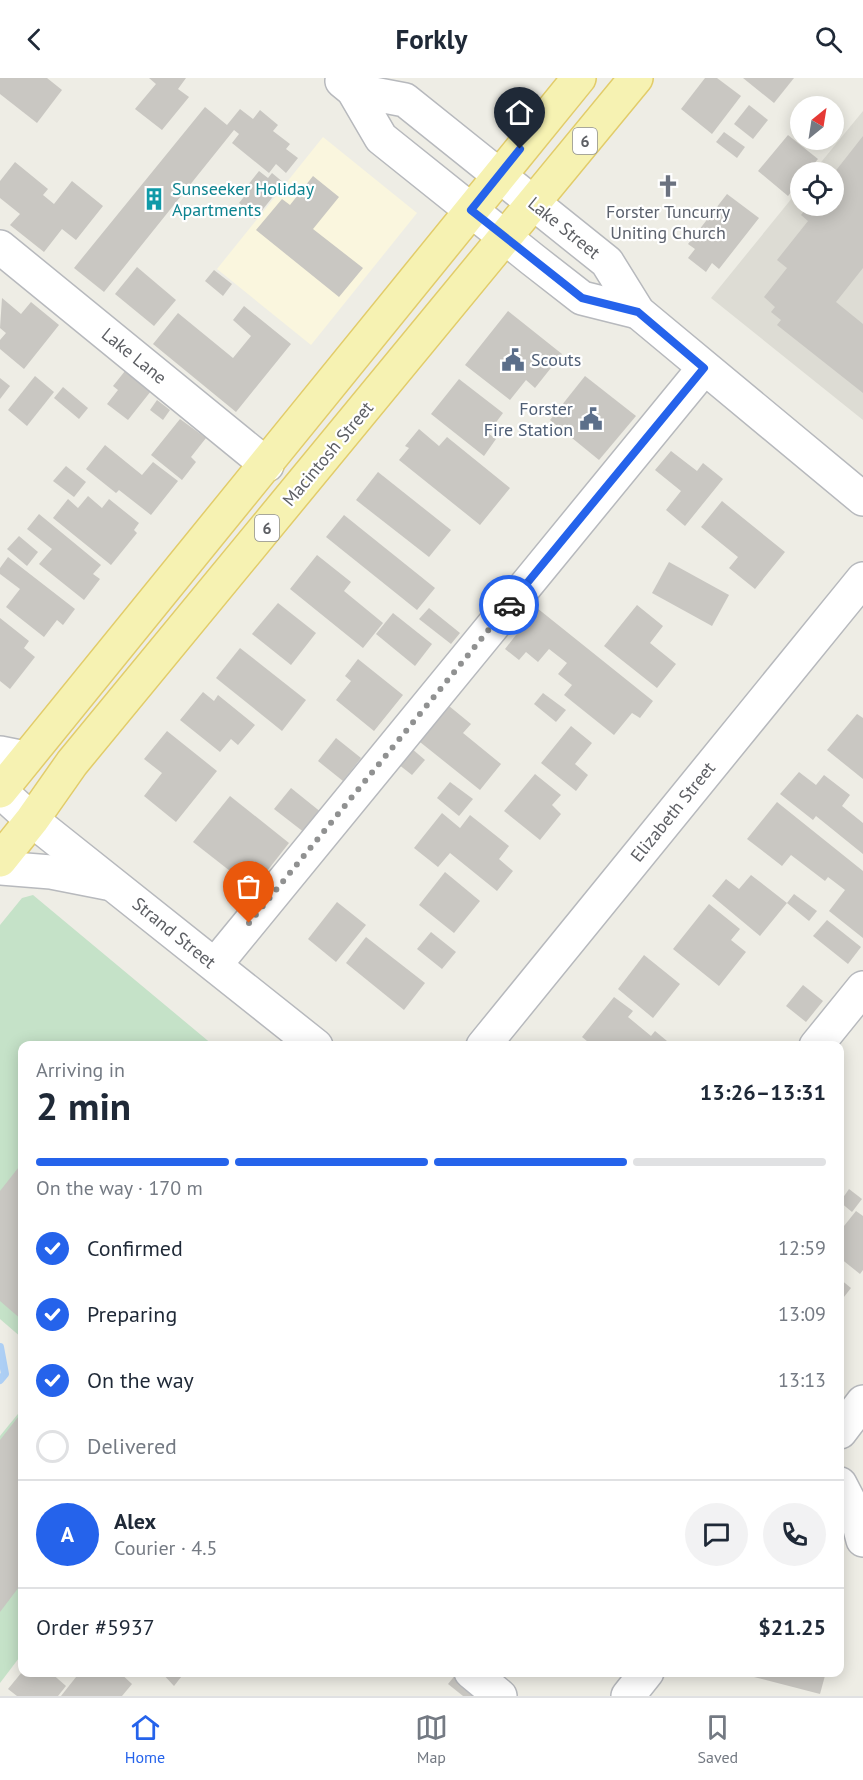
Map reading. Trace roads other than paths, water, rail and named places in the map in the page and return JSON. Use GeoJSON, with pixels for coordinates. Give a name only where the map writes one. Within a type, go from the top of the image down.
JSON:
{"type":"FeatureCollection","features":[{"type":"Feature","properties":{"kind":"main road","name":"6"},"geometry":{"type":"LineString","coordinates":[[0,791],[13,756],[44,739],[579,78]]}},
{"type":"Feature","properties":{"kind":"main road","name":"Macintosh Street"},"geometry":{"type":"LineString","coordinates":[[0,860],[32,820],[72,763],[506,239],[636,78]]}},
{"type":"Feature","properties":{"kind":"street","name":"Lake Street"},"geometry":{"type":"LineString","coordinates":[[346,84],[405,99],[607,262],[638,312],[863,499]]}},
{"type":"Feature","properties":{"kind":"street","name":"Lake Street"},"geometry":{"type":"LineString","coordinates":[[346,84],[381,138],[506,239],[582,298],[638,312]]}},
{"type":"Feature","properties":{"kind":"street","name":"Lake Lane"},"geometry":{"type":"LineString","coordinates":[[0,247],[267,465]]}},
{"type":"Feature","properties":{"kind":"street"},"geometry":{"type":"LineString","coordinates":[[215,965],[704,368]]}},
{"type":"Feature","properties":{"kind":"street","name":"Elizabeth Street"},"geometry":{"type":"LineString","coordinates":[[487,1041],[863,579]]}},
{"type":"Feature","properties":{"kind":"street","name":"Strand Street"},"geometry":{"type":"LineString","coordinates":[[0,791],[32,820],[310,1041]]}},
{"type":"Feature","properties":{"kind":"street"},"geometry":{"type":"LineString","coordinates":[[0,868],[51,872],[112,884]]}},
{"type":"Feature","properties":{"kind":"street"},"geometry":{"type":"LineString","coordinates":[[820,1041],[863,988]]}},
{"type":"Feature","properties":{"kind":"street"},"geometry":{"type":"LineString","coordinates":[[844,1427],[863,1402]]}},
{"type":"Feature","properties":{"kind":"street"},"geometry":{"type":"LineString","coordinates":[[844,1492],[857,1517],[863,1540]]}},
{"type":"Feature","properties":{"kind":"street"},"geometry":{"type":"LineString","coordinates":[[477,1677],[500,1696]]}},
{"type":"Feature","properties":{"kind":"street"},"geometry":{"type":"LineString","coordinates":[[628,1696],[643,1677]]}},
{"type":"Feature","properties":{"kind":"waterway"},"geometry":{"type":"LineString","coordinates":[[0,1347],[5,1374],[0,1380]]}},
{"type":"Feature","properties":{"kind":"place","name":"Forster Tuncurry Uniting Church"},"geometry":{"type":"Point","coordinates":[668,186]}},
{"type":"Feature","properties":{"kind":"place","name":"Sunseeker Holiday Apartments"},"geometry":{"type":"Point","coordinates":[154,199]}},
{"type":"Feature","properties":{"kind":"place","name":"Scouts"},"geometry":{"type":"Point","coordinates":[513,360]}},
{"type":"Feature","properties":{"kind":"place","name":"Forster Fire Station"},"geometry":{"type":"Point","coordinates":[591,419]}}]}
